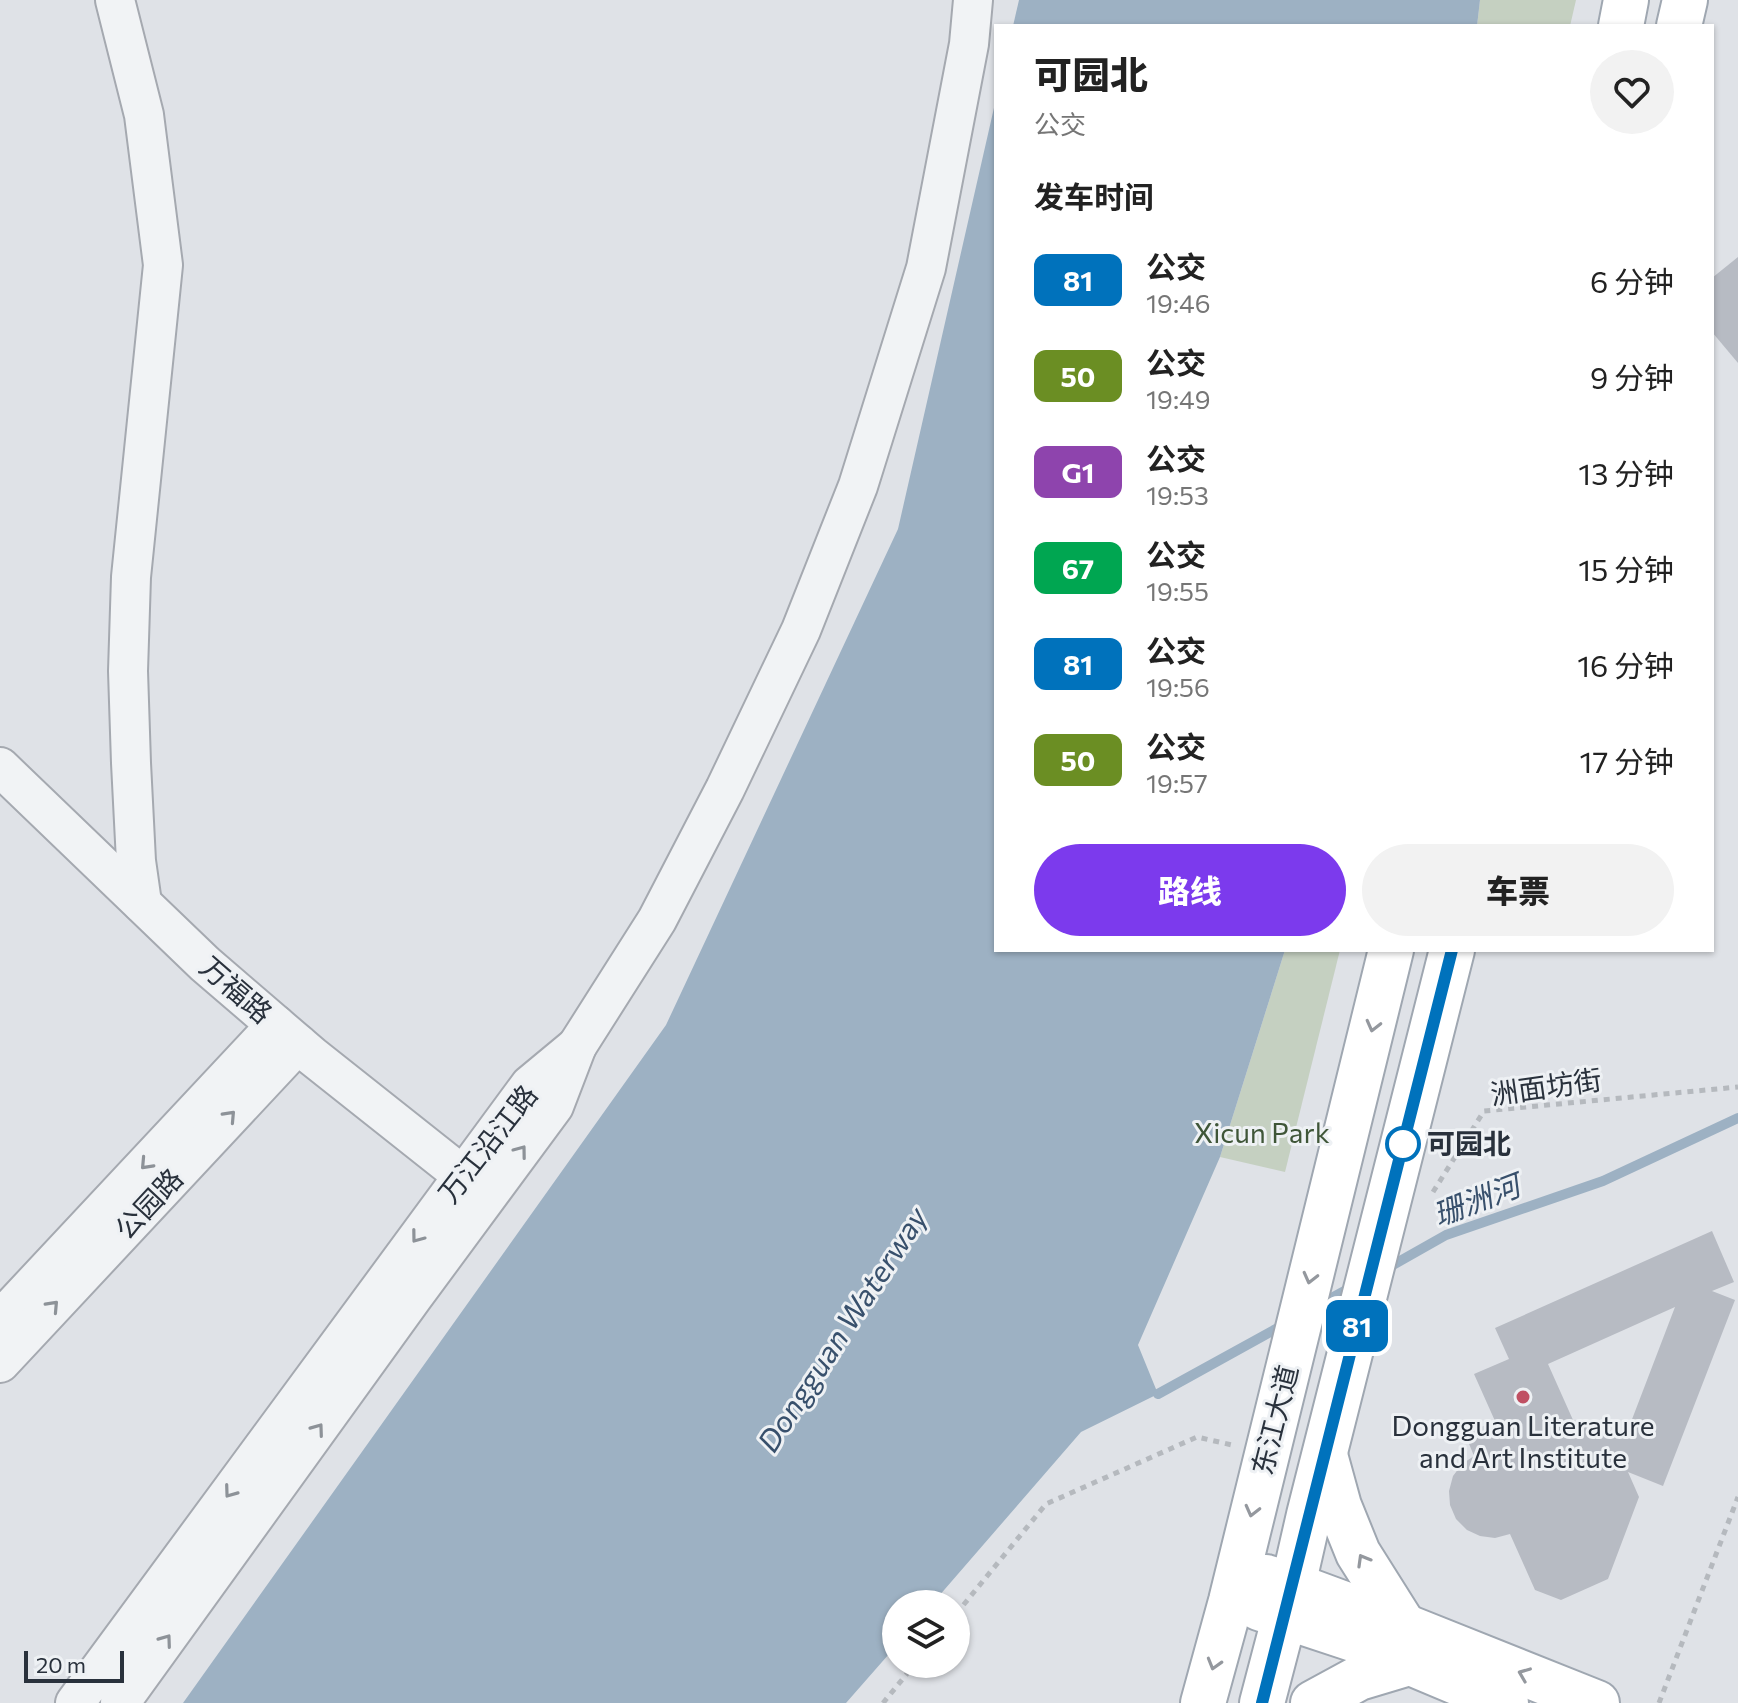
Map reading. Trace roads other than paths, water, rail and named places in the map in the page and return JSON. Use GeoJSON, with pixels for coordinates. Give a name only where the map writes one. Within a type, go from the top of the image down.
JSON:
{"type":"FeatureCollection","features":[{"type":"Feature","properties":{"kind":"main road"},"geometry":{"type":"LineString","coordinates":[[1621,24],[1626,0]]}},
{"type":"Feature","properties":{"kind":"main road"},"geometry":{"type":"LineString","coordinates":[[1679,24],[1685,0]]}},
{"type":"Feature","properties":{"kind":"main road","name":"东江大道"},"geometry":{"type":"LineString","coordinates":[[1203,1703],[1235,1585],[1391,952]]}},
{"type":"Feature","properties":{"kind":"main road","name":"东江大道"},"geometry":{"type":"LineString","coordinates":[[1262,1703],[1451,952]]}},
{"type":"Feature","properties":{"kind":"main road"},"geometry":{"type":"LineString","coordinates":[[1325,1454],[1339,1506],[1358,1553],[1407,1644],[1506,1703]]}},
{"type":"Feature","properties":{"kind":"main road"},"geometry":{"type":"LineString","coordinates":[[1235,1585],[1289,1600],[1356,1640],[1407,1644],[1597,1703]]}},
{"type":"Feature","properties":{"kind":"main road"},"geometry":{"type":"LineString","coordinates":[[1313,1703],[1359,1678],[1407,1644]]}},
{"type":"Feature","properties":{"kind":"street"},"geometry":{"type":"LineString","coordinates":[[115,0],[144,115],[163,265],[131,577],[128,671],[131,763],[136,861],[142,903]]}},
{"type":"Feature","properties":{"kind":"street","name":"万江沿江路"},"geometry":{"type":"LineString","coordinates":[[75,1703],[469,1194],[554,1106],[577,1046],[657,920],[725,789],[801,630],[858,486],[926,268],[969,44],[973,0]]}},
{"type":"Feature","properties":{"kind":"street","name":"万福路"},"geometry":{"type":"LineString","coordinates":[[0,767],[205,964],[279,1043]]}},
{"type":"Feature","properties":{"kind":"street","name":"万福路"},"geometry":{"type":"LineString","coordinates":[[0,800],[189,981],[279,1043],[469,1194]]}},
{"type":"Feature","properties":{"kind":"street","name":"公园路"},"geometry":{"type":"LineString","coordinates":[[0,1320],[279,1043]]}},
{"type":"Feature","properties":{"kind":"street","name":"公园路"},"geometry":{"type":"LineString","coordinates":[[0,1363],[279,1043]]}},
{"type":"Feature","properties":{"kind":"street","name":"万江沿江路"},"geometry":{"type":"LineString","coordinates":[[120,1703],[469,1194]]}},
{"type":"Feature","properties":{"kind":"water"},"geometry":{"type":"Polygon","coordinates":[[[1019,0],[1480,0],[1477,24],[1013,24],[1019,0]]]}},
{"type":"Feature","properties":{"kind":"water","name":"Dongguan Waterway"},"geometry":{"type":"Polygon","coordinates":[[[994,108],[994,952],[1284,952],[1220,1157],[1138,1345],[1158,1394],[1081,1432],[944,1590],[882,1590],[882,1662],[846,1703],[183,1703],[666,1025],[898,529],[994,108]]]}},
{"type":"Feature","properties":{"kind":"waterway","name":"珊洲河"},"geometry":{"type":"LineString","coordinates":[[1384,1270],[1446,1235],[1603,1181],[1738,1118]]}},
{"type":"Feature","properties":{"kind":"waterway","name":"珊洲河"},"geometry":{"type":"LineString","coordinates":[[1317,1306],[1352,1287]]}},
{"type":"Feature","properties":{"kind":"waterway","name":"珊洲河"},"geometry":{"type":"LineString","coordinates":[[1158,1394],[1285,1324]]}},
{"type":"Feature","properties":{"kind":"place","name":"可园北"},"geometry":{"type":"Point","coordinates":[1403,1144]}},
{"type":"Feature","properties":{"kind":"place","name":"Dongguan Literature and Art Institute"},"geometry":{"type":"Point","coordinates":[1523,1397]}},
{"type":"Feature","properties":{"kind":"park label","name":"Xicun Park"},"geometry":{"type":"Point","coordinates":[1262,1133]}}]}
